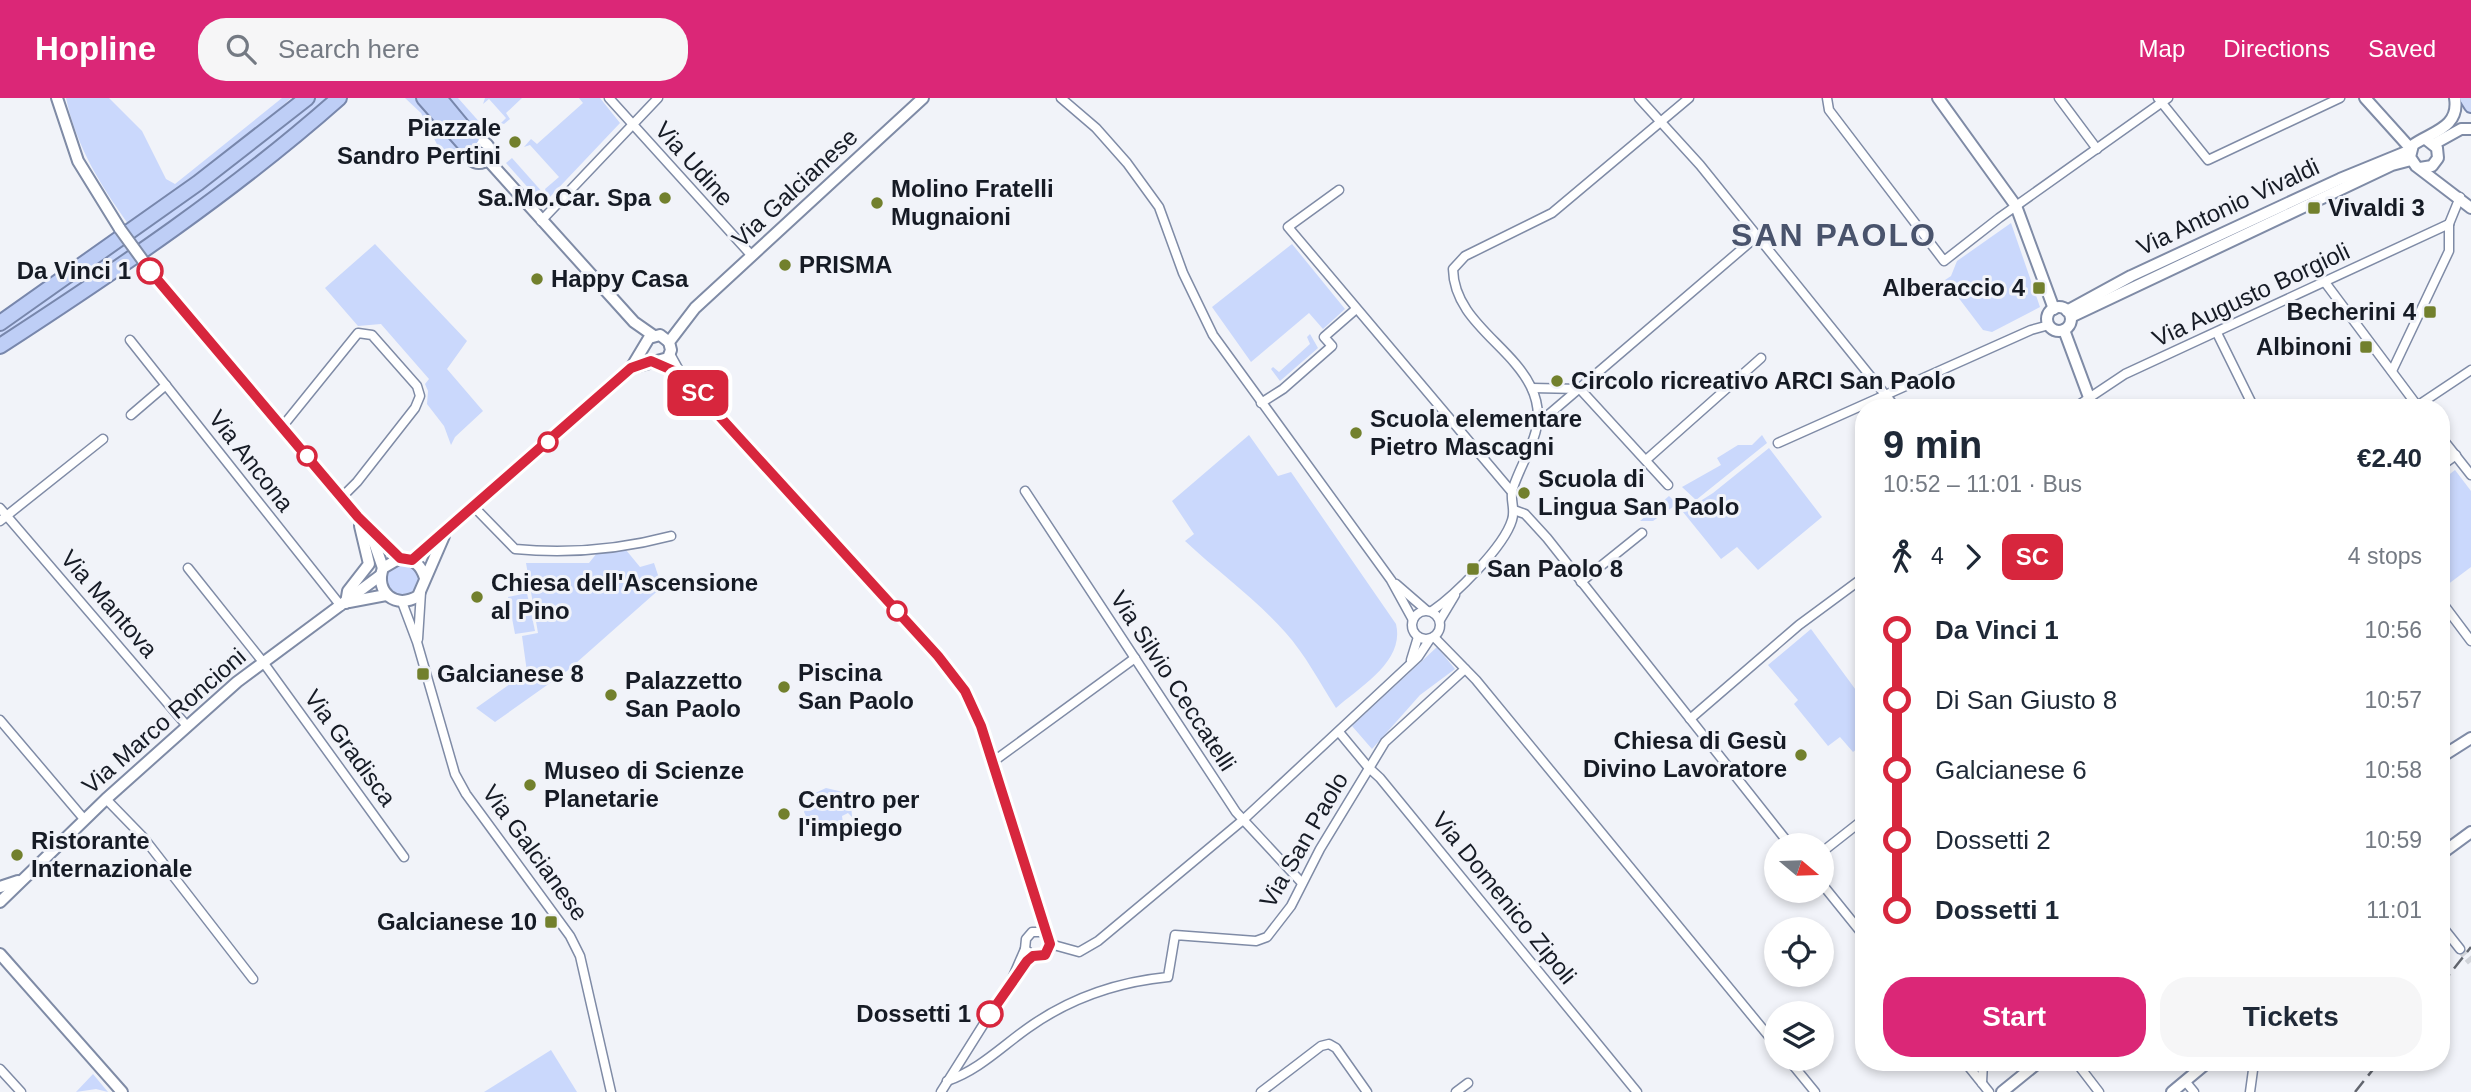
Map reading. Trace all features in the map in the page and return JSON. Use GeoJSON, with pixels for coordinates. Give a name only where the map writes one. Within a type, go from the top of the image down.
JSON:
{"type":"FeatureCollection","features":[{"type":"Feature","properties":{"kind":"highway"},"geometry":{"type":"LineString","coordinates":[[424,98],[472,145]]}},
{"type":"Feature","properties":{"kind":"highway"},"geometry":{"type":"LineString","coordinates":[[439,98],[472,145]]}},
{"type":"Feature","properties":{"kind":"highway"},"geometry":{"type":"LineString","coordinates":[[0,323],[198,183],[306,99]]}},
{"type":"Feature","properties":{"kind":"highway"},"geometry":{"type":"LineString","coordinates":[[3,345],[205,205],[338,100]]}},
{"type":"Feature","properties":{"kind":"main road"},"geometry":{"type":"LineString","coordinates":[[2466,98],[2471,106]]}},
{"type":"Feature","properties":{"kind":"street"},"geometry":{"type":"LineString","coordinates":[[57,98],[78,161],[120,229],[152,273],[358,517],[375,545],[382,572],[381,587],[386,595],[402,602],[411,601],[421,593]]}},
{"type":"Feature","properties":{"kind":"street","name":"Via Udine"},"geometry":{"type":"LineString","coordinates":[[609,98],[752,257]]}},
{"type":"Feature","properties":{"kind":"street"},"geometry":{"type":"LineString","coordinates":[[541,221],[658,98]]}},
{"type":"Feature","properties":{"kind":"street","name":"Via Galcianese"},"geometry":{"type":"LineString","coordinates":[[412,560],[446,533],[631,368],[644,347],[661,338],[752,257],[922,98]]}},
{"type":"Feature","properties":{"kind":"street"},"geometry":{"type":"LineString","coordinates":[[1061,98],[1096,128],[1127,163],[1159,207],[1184,273],[1213,335],[1391,580],[1413,620],[1413,629],[1418,636],[1417,649],[1408,666]]}},
{"type":"Feature","properties":{"kind":"street"},"geometry":{"type":"LineString","coordinates":[[1639,98],[1658,122],[1700,165],[1889,399]]}},
{"type":"Feature","properties":{"kind":"street"},"geometry":{"type":"LineString","coordinates":[[1540,422],[1532,388],[1468,312],[1458,296],[1453,269],[1465,256],[1552,213],[1581,192],[1658,122],[1689,98]]}},
{"type":"Feature","properties":{"kind":"street"},"geometry":{"type":"LineString","coordinates":[[1827,98],[1829,110],[1944,261],[2162,100],[2207,160],[2340,98]]}},
{"type":"Feature","properties":{"kind":"street"},"geometry":{"type":"LineString","coordinates":[[1938,98],[2016,206],[2054,309]]}},
{"type":"Feature","properties":{"kind":"street"},"geometry":{"type":"LineString","coordinates":[[2059,98],[2096,149]]}},
{"type":"Feature","properties":{"kind":"street"},"geometry":{"type":"LineString","coordinates":[[2365,98],[2439,184],[2460,197],[2471,208]]}},
{"type":"Feature","properties":{"kind":"street"},"geometry":{"type":"LineString","coordinates":[[2430,142],[2452,120],[2455,98]]}},
{"type":"Feature","properties":{"kind":"street"},"geometry":{"type":"LineString","coordinates":[[2413,157],[2417,142],[2430,142],[2460,129],[2471,129]]}},
{"type":"Feature","properties":{"kind":"street"},"geometry":{"type":"LineString","coordinates":[[2430,142],[2438,153],[2432,166]]}},
{"type":"Feature","properties":{"kind":"street"},"geometry":{"type":"LineString","coordinates":[[487,159],[482,163],[473,162],[472,145],[484,143],[488,147],[487,159],[541,221],[634,322],[661,338],[681,374],[938,656],[972,704],[993,761],[1050,941],[1045,955],[1033,956],[1012,979]]}},
{"type":"Feature","properties":{"kind":"street"},"geometry":{"type":"LineString","coordinates":[[2413,157],[2432,166],[2439,184]]}},
{"type":"Feature","properties":{"kind":"street","name":"Via Antonio Vivaldi"},"geometry":{"type":"LineString","coordinates":[[2069,314],[2131,276],[2340,178],[2413,157]]}},
{"type":"Feature","properties":{"kind":"street"},"geometry":{"type":"LineString","coordinates":[[1339,190],[1287,227],[1511,491]]}},
{"type":"Feature","properties":{"kind":"street"},"geometry":{"type":"LineString","coordinates":[[2392,371],[2449,251],[2449,224],[2460,197]]}},
{"type":"Feature","properties":{"kind":"street","name":"Via Augusto Borgioli"},"geometry":{"type":"LineString","coordinates":[[2085,399],[2125,374],[2449,224]]}},
{"type":"Feature","properties":{"kind":"street"},"geometry":{"type":"LineString","coordinates":[[1033,932],[1043,932],[1050,941],[1070,951],[1086,949],[1242,820],[1418,657],[1440,629],[1440,620],[1455,595],[1503,537],[1514,510],[1511,491],[1540,422],[1756,237]]}},
{"type":"Feature","properties":{"kind":"street"},"geometry":{"type":"LineString","coordinates":[[2324,281],[2412,399]]}},
{"type":"Feature","properties":{"kind":"street"},"geometry":{"type":"LineString","coordinates":[[2054,309],[2069,314],[2069,326],[2064,330],[2057,331],[2049,325],[2048,317],[2054,309]]}},
{"type":"Feature","properties":{"kind":"street"},"geometry":{"type":"LineString","coordinates":[[1261,403],[1283,389],[1332,346],[1324,337],[1355,310]]}},
{"type":"Feature","properties":{"kind":"street"},"geometry":{"type":"LineString","coordinates":[[634,322],[644,347],[655,362],[681,374]]}},
{"type":"Feature","properties":{"kind":"street"},"geometry":{"type":"LineString","coordinates":[[1871,399],[2031,330],[2049,325]]}},
{"type":"Feature","properties":{"kind":"street"},"geometry":{"type":"LineString","coordinates":[[2064,330],[2090,399]]}},
{"type":"Feature","properties":{"kind":"street"},"geometry":{"type":"LineString","coordinates":[[282,427],[358,332],[372,335],[417,386],[421,396],[415,408],[357,482],[342,496]]}},
{"type":"Feature","properties":{"kind":"street"},"geometry":{"type":"LineString","coordinates":[[2217,333],[2250,399]]}},
{"type":"Feature","properties":{"kind":"street","name":"Via Ancona"},"geometry":{"type":"LineString","coordinates":[[130,340],[344,605]]}},
{"type":"Feature","properties":{"kind":"street","name":"Via Galcianese"},"geometry":{"type":"LineString","coordinates":[[631,368],[655,362],[670,354]]}},
{"type":"Feature","properties":{"kind":"street"},"geometry":{"type":"LineString","coordinates":[[1646,460],[1761,358]]}},
{"type":"Feature","properties":{"kind":"street"},"geometry":{"type":"LineString","coordinates":[[2429,399],[2471,370]]}},
{"type":"Feature","properties":{"kind":"street"},"geometry":{"type":"LineString","coordinates":[[131,415],[166,385]]}},
{"type":"Feature","properties":{"kind":"street"},"geometry":{"type":"LineString","coordinates":[[1532,388],[1580,389],[1668,485]]}},
{"type":"Feature","properties":{"kind":"street"},"geometry":{"type":"LineString","coordinates":[[1778,443],[1855,407]]}},
{"type":"Feature","properties":{"kind":"street"},"geometry":{"type":"LineString","coordinates":[[2,515],[103,439]]}},
{"type":"Feature","properties":{"kind":"street"},"geometry":{"type":"LineString","coordinates":[[2450,448],[2471,475]]}},
{"type":"Feature","properties":{"kind":"street"},"geometry":{"type":"LineString","coordinates":[[2450,459],[2456,455]]}},
{"type":"Feature","properties":{"kind":"street","name":"Via Silvio Ceccatelli"},"geometry":{"type":"LineString","coordinates":[[1025,491],[1242,820],[1302,883]]}},
{"type":"Feature","properties":{"kind":"street"},"geometry":{"type":"LineString","coordinates":[[474,507],[515,549],[604,548],[636,545],[671,536]]}},
{"type":"Feature","properties":{"kind":"street"},"geometry":{"type":"LineString","coordinates":[[1514,510],[1525,514],[1780,833]]}},
{"type":"Feature","properties":{"kind":"street","name":"Via Mantova"},"geometry":{"type":"LineString","coordinates":[[2,515],[187,726]]}},
{"type":"Feature","properties":{"kind":"street"},"geometry":{"type":"LineString","coordinates":[[344,605],[348,591],[369,564],[358,517]]}},
{"type":"Feature","properties":{"kind":"street"},"geometry":{"type":"LineString","coordinates":[[358,517],[400,558],[412,560],[420,566],[425,578]]}},
{"type":"Feature","properties":{"kind":"street","name":"Via Galcianese"},"geometry":{"type":"LineString","coordinates":[[417,642],[421,593],[446,533]]}},
{"type":"Feature","properties":{"kind":"street"},"geometry":{"type":"LineString","coordinates":[[1581,582],[1642,533]]}},
{"type":"Feature","properties":{"kind":"street"},"geometry":{"type":"LineString","coordinates":[[382,572],[400,558]]}},
{"type":"Feature","properties":{"kind":"street","name":"Via Gradisca"},"geometry":{"type":"LineString","coordinates":[[188,568],[263,662],[404,857]]}},
{"type":"Feature","properties":{"kind":"street","name":"Via Marco Roncioni"},"geometry":{"type":"LineString","coordinates":[[0,902],[18,881],[187,726],[263,662],[344,605],[382,572]]}},
{"type":"Feature","properties":{"kind":"street"},"geometry":{"type":"LineString","coordinates":[[1391,580],[1440,620]]}},
{"type":"Feature","properties":{"kind":"street"},"geometry":{"type":"LineString","coordinates":[[1690,719],[1799,625],[1855,584]]}},
{"type":"Feature","properties":{"kind":"street","name":"Via Marco Roncioni"},"geometry":{"type":"LineString","coordinates":[[344,605],[386,595]]}},
{"type":"Feature","properties":{"kind":"street"},"geometry":{"type":"LineString","coordinates":[[1413,620],[1455,595]]}},
{"type":"Feature","properties":{"kind":"street","name":"Via Galcianese"},"geometry":{"type":"LineString","coordinates":[[402,602],[417,642],[460,784],[570,936],[580,956],[611,1092]]}},
{"type":"Feature","properties":{"kind":"street"},"geometry":{"type":"LineString","coordinates":[[2450,613],[2471,641]]}},
{"type":"Feature","properties":{"kind":"street"},"geometry":{"type":"LineString","coordinates":[[1418,636],[1432,638],[1465,669],[1764,1030]]}},
{"type":"Feature","properties":{"kind":"street"},"geometry":{"type":"LineString","coordinates":[[993,761],[1135,658]]}},
{"type":"Feature","properties":{"kind":"street","name":"Via San Paolo"},"geometry":{"type":"LineString","coordinates":[[947,1081],[969,1073],[1056,1009],[1113,987],[1168,977],[1175,935],[1264,939],[1291,906],[1368,767],[1404,722],[1465,669]]}},
{"type":"Feature","properties":{"kind":"street"},"geometry":{"type":"LineString","coordinates":[[0,720],[84,819]]}},
{"type":"Feature","properties":{"kind":"street","name":"Via Domenico Zipoli"},"geometry":{"type":"LineString","coordinates":[[1339,732],[1389,788],[1637,1092]]}},
{"type":"Feature","properties":{"kind":"street"},"geometry":{"type":"LineString","coordinates":[[2450,751],[2471,738]]}},
{"type":"Feature","properties":{"kind":"street"},"geometry":{"type":"LineString","coordinates":[[106,799],[143,836],[253,979]]}},
{"type":"Feature","properties":{"kind":"street"},"geometry":{"type":"LineString","coordinates":[[1834,843],[1855,826]]}},
{"type":"Feature","properties":{"kind":"street"},"geometry":{"type":"LineString","coordinates":[[2450,847],[2471,832]]}},
{"type":"Feature","properties":{"kind":"street","name":"Via Marco Roncioni"},"geometry":{"type":"LineString","coordinates":[[0,887],[18,881]]}},
{"type":"Feature","properties":{"kind":"street"},"geometry":{"type":"LineString","coordinates":[[1834,899],[1855,925]]}},
{"type":"Feature","properties":{"kind":"street"},"geometry":{"type":"LineString","coordinates":[[941,1092],[1012,979],[1025,949],[1026,939],[1033,932],[1041,915]]}},
{"type":"Feature","properties":{"kind":"street"},"geometry":{"type":"LineString","coordinates":[[2450,936],[2460,948]]}},
{"type":"Feature","properties":{"kind":"street"},"geometry":{"type":"LineString","coordinates":[[1025,949],[1033,956]]}},
{"type":"Feature","properties":{"kind":"street"},"geometry":{"type":"LineString","coordinates":[[2,953],[122,1092]]}},
{"type":"Feature","properties":{"kind":"street"},"geometry":{"type":"LineString","coordinates":[[1261,1092],[1321,1046],[1329,1044],[1336,1048],[1367,1092]]}},
{"type":"Feature","properties":{"kind":"street"},"geometry":{"type":"LineString","coordinates":[[0,1069],[21,1092]]}},
{"type":"Feature","properties":{"kind":"street"},"geometry":{"type":"LineString","coordinates":[[1798,1071],[1815,1092]]}},
{"type":"Feature","properties":{"kind":"street"},"geometry":{"type":"LineString","coordinates":[[1972,1071],[1989,1092]]}},
{"type":"Feature","properties":{"kind":"street"},"geometry":{"type":"LineString","coordinates":[[1982,1083],[1983,1071]]}},
{"type":"Feature","properties":{"kind":"street"},"geometry":{"type":"LineString","coordinates":[[2002,1092],[2028,1071]]}},
{"type":"Feature","properties":{"kind":"street"},"geometry":{"type":"LineString","coordinates":[[2083,1071],[2099,1092]]}},
{"type":"Feature","properties":{"kind":"street"},"geometry":{"type":"LineString","coordinates":[[2172,1092],[2197,1071]]}},
{"type":"Feature","properties":{"kind":"street"},"geometry":{"type":"LineString","coordinates":[[2250,1092],[2253,1071]]}},
{"type":"Feature","properties":{"kind":"street"},"geometry":{"type":"LineString","coordinates":[[2185,1081],[2194,1092]]}},
{"type":"Feature","properties":{"kind":"street"},"geometry":{"type":"LineString","coordinates":[[1456,1092],[1468,1083]]}},
{"type":"Feature","properties":{"kind":"shaded area"},"geometry":{"type":"Polygon","coordinates":[[[66,98],[109,98],[142,131],[166,179],[175,184],[282,98],[291,98],[242,143],[129,225],[83,149],[66,98]]]}},
{"type":"Feature","properties":{"kind":"shaded area"},"geometry":{"type":"Polygon","coordinates":[[[313,98],[331,98],[170,224],[0,339],[0,331],[178,204],[313,98]]]}},
{"type":"Feature","properties":{"kind":"shaded area"},"geometry":{"type":"Polygon","coordinates":[[[405,98],[417,98],[463,153],[459,160],[445,160],[421,113],[405,98]]]}},
{"type":"Feature","properties":{"kind":"shaded area"},"geometry":{"type":"Polygon","coordinates":[[[444,98],[458,98],[491,135],[477,135],[444,98]]]}},
{"type":"Feature","properties":{"kind":"shaded area"},"geometry":{"type":"Polygon","coordinates":[[[485,98],[522,98],[506,113],[510,119],[504,124],[501,123],[506,118],[489,99],[483,104],[485,98]]]}},
{"type":"Feature","properties":{"kind":"shaded area"},"geometry":{"type":"Polygon","coordinates":[[[579,98],[600,98],[620,123],[548,199],[545,189],[559,177],[530,145],[524,147],[531,139],[537,144],[583,103],[579,98]]]}},
{"type":"Feature","properties":{"kind":"shaded area"},"geometry":{"type":"Polygon","coordinates":[[[512,158],[544,194],[545,200],[539,200],[506,163],[512,158]]]}},
{"type":"Feature","properties":{"kind":"shaded area"},"geometry":{"type":"Polygon","coordinates":[[[2011,223],[2040,307],[1992,332],[1983,330],[1945,280],[1951,276],[1957,261],[2011,223]]]}},
{"type":"Feature","properties":{"kind":"shaded area"},"geometry":{"type":"Polygon","coordinates":[[[375,244],[467,341],[447,369],[483,411],[455,437],[451,445],[444,426],[427,404],[428,391],[425,384],[429,379],[381,324],[358,326],[325,288],[375,244]]]}},
{"type":"Feature","properties":{"kind":"shaded area"},"geometry":{"type":"Polygon","coordinates":[[[1292,244],[1345,309],[1323,329],[1309,313],[1251,362],[1212,307],[1292,244]]]}},
{"type":"Feature","properties":{"kind":"shaded area"},"geometry":{"type":"Polygon","coordinates":[[[1310,334],[1318,348],[1280,381],[1271,369],[1273,367],[1279,372],[1310,344],[1307,337],[1310,334]]]}},
{"type":"Feature","properties":{"kind":"shaded area"},"geometry":{"type":"Polygon","coordinates":[[[1249,435],[1278,476],[1291,472],[1396,624],[1397,637],[1388,661],[1368,682],[1336,708],[1306,659],[1285,632],[1185,541],[1194,534],[1172,501],[1249,435]]]}},
{"type":"Feature","properties":{"kind":"shaded area"},"geometry":{"type":"Polygon","coordinates":[[[1762,435],[1767,443],[1696,500],[1682,487],[1721,465],[1717,458],[1738,445],[1752,445],[1762,435]]]}},
{"type":"Feature","properties":{"kind":"shaded area"},"geometry":{"type":"Polygon","coordinates":[[[1769,448],[1822,517],[1758,570],[1737,547],[1721,559],[1683,512],[1713,493],[1769,448]]]}},
{"type":"Feature","properties":{"kind":"shaded area"},"geometry":{"type":"Polygon","coordinates":[[[2455,470],[2471,491],[2471,567],[2450,583],[2450,474],[2455,470]]]}},
{"type":"Feature","properties":{"kind":"shaded area"},"geometry":{"type":"Polygon","coordinates":[[[1669,496],[1677,504],[1653,521],[1640,521],[1669,496]]]}},
{"type":"Feature","properties":{"kind":"shaded area"},"geometry":{"type":"Polygon","coordinates":[[[626,550],[640,567],[654,563],[662,587],[567,671],[495,722],[476,708],[527,672],[522,636],[538,633],[526,563],[589,563],[597,553],[626,550]]]}},
{"type":"Feature","properties":{"kind":"shaded area"},"geometry":{"type":"Polygon","coordinates":[[[402,563],[413,568],[418,579],[413,590],[402,595],[391,590],[386,579],[391,568],[402,563]]]}},
{"type":"Feature","properties":{"kind":"shaded area"},"geometry":{"type":"Polygon","coordinates":[[[527,593],[535,631],[515,634],[508,597],[527,593]]]}},
{"type":"Feature","properties":{"kind":"shaded area"},"geometry":{"type":"Polygon","coordinates":[[[1811,629],[1855,689],[1855,750],[1853,752],[1840,737],[1828,746],[1794,704],[1798,700],[1768,665],[1811,629]]]}},
{"type":"Feature","properties":{"kind":"shaded area"},"geometry":{"type":"Polygon","coordinates":[[[1437,647],[1455,669],[1420,695],[1372,749],[1352,726],[1437,647]]]}},
{"type":"Feature","properties":{"kind":"shaded area"},"geometry":{"type":"Polygon","coordinates":[[[826,788],[843,792],[851,802],[852,817],[848,813],[842,816],[843,823],[850,823],[840,833],[829,836],[812,829],[804,812],[811,795],[826,788]]]}},
{"type":"Feature","properties":{"kind":"shaded area"},"geometry":{"type":"Polygon","coordinates":[[[551,1050],[577,1092],[484,1092],[551,1050]]]}},
{"type":"Feature","properties":{"kind":"shaded area"},"geometry":{"type":"Polygon","coordinates":[[[93,1074],[108,1092],[96,1089],[76,1092],[93,1074]]]}},
{"type":"Feature","properties":{"kind":"tunnel"},"geometry":{"type":"LineString","coordinates":[[2460,949],[2471,962]]}},
{"type":"Feature","properties":{"kind":"railway"},"geometry":{"type":"LineString","coordinates":[[2450,974],[2471,947]]}},
{"type":"Feature","properties":{"kind":"railway"},"geometry":{"type":"LineString","coordinates":[[2355,1092],[2372,1071]]}},
{"type":"Feature","properties":{"kind":"bus line","name":"SC"},"geometry":{"type":"LineString","coordinates":[[150,271],[358,517],[390,545],[400,558],[412,560],[446,533],[631,368],[651,361],[660,362],[681,374],[938,656],[972,704],[999,779],[1041,915],[1046,923],[1050,944],[1045,955],[1033,956],[1027,961],[990,1014]]}},
{"type":"Feature","properties":{"kind":"place","name":"Piazzale Sandro Pertini"},"geometry":{"type":"Point","coordinates":[515,142]}},
{"type":"Feature","properties":{"kind":"place","name":"Sa.Mo.Car. Spa"},"geometry":{"type":"Point","coordinates":[665,198]}},
{"type":"Feature","properties":{"kind":"place","name":"Molino Fratelli Mugnaioni"},"geometry":{"type":"Point","coordinates":[877,203]}},
{"type":"Feature","properties":{"kind":"place","name":"Vivaldi 3"},"geometry":{"type":"Point","coordinates":[2314,208]}},
{"type":"Feature","properties":{"kind":"place","name":"PRISMA"},"geometry":{"type":"Point","coordinates":[785,265]}},
{"type":"Feature","properties":{"kind":"place","name":"Da Vinci 1"},"geometry":{"type":"Point","coordinates":[150,271]}},
{"type":"Feature","properties":{"kind":"place","name":"Happy Casa"},"geometry":{"type":"Point","coordinates":[537,279]}},
{"type":"Feature","properties":{"kind":"place","name":"Alberaccio 4"},"geometry":{"type":"Point","coordinates":[2039,288]}},
{"type":"Feature","properties":{"kind":"place","name":"Becherini 4"},"geometry":{"type":"Point","coordinates":[2430,312]}},
{"type":"Feature","properties":{"kind":"place","name":"Albinoni"},"geometry":{"type":"Point","coordinates":[2366,347]}},
{"type":"Feature","properties":{"kind":"place","name":"Circolo ricreativo ARCI San Paolo"},"geometry":{"type":"Point","coordinates":[1557,381]}},
{"type":"Feature","properties":{"kind":"place","name":"Scuola elementare Pietro Mascagni"},"geometry":{"type":"Point","coordinates":[1356,433]}},
{"type":"Feature","properties":{"kind":"place","name":"Scuola di Lingua San Paolo"},"geometry":{"type":"Point","coordinates":[1524,493]}},
{"type":"Feature","properties":{"kind":"place","name":"San Paolo 8"},"geometry":{"type":"Point","coordinates":[1473,569]}},
{"type":"Feature","properties":{"kind":"place","name":"Chiesa dell'Ascensione al Pino"},"geometry":{"type":"Point","coordinates":[477,597]}},
{"type":"Feature","properties":{"kind":"place","name":"Galcianese 8"},"geometry":{"type":"Point","coordinates":[423,674]}},
{"type":"Feature","properties":{"kind":"place","name":"Piscina San Paolo"},"geometry":{"type":"Point","coordinates":[784,687]}},
{"type":"Feature","properties":{"kind":"place","name":"Palazzetto San Paolo"},"geometry":{"type":"Point","coordinates":[611,695]}},
{"type":"Feature","properties":{"kind":"place","name":"Chiesa di Gesù Divino Lavoratore"},"geometry":{"type":"Point","coordinates":[1801,755]}},
{"type":"Feature","properties":{"kind":"place","name":"Museo di Scienze Planetarie"},"geometry":{"type":"Point","coordinates":[530,785]}},
{"type":"Feature","properties":{"kind":"place","name":"Centro per l'impiego"},"geometry":{"type":"Point","coordinates":[784,814]}},
{"type":"Feature","properties":{"kind":"place","name":"Ristorante Internazionale"},"geometry":{"type":"Point","coordinates":[17,855]}},
{"type":"Feature","properties":{"kind":"place","name":"Galcianese 10"},"geometry":{"type":"Point","coordinates":[551,922]}},
{"type":"Feature","properties":{"kind":"place","name":"Dossetti 1"},"geometry":{"type":"Point","coordinates":[990,1014]}},
{"type":"Feature","properties":{"kind":"district","name":"SAN PAOLO"},"geometry":{"type":"Point","coordinates":[1834,235]}}]}
